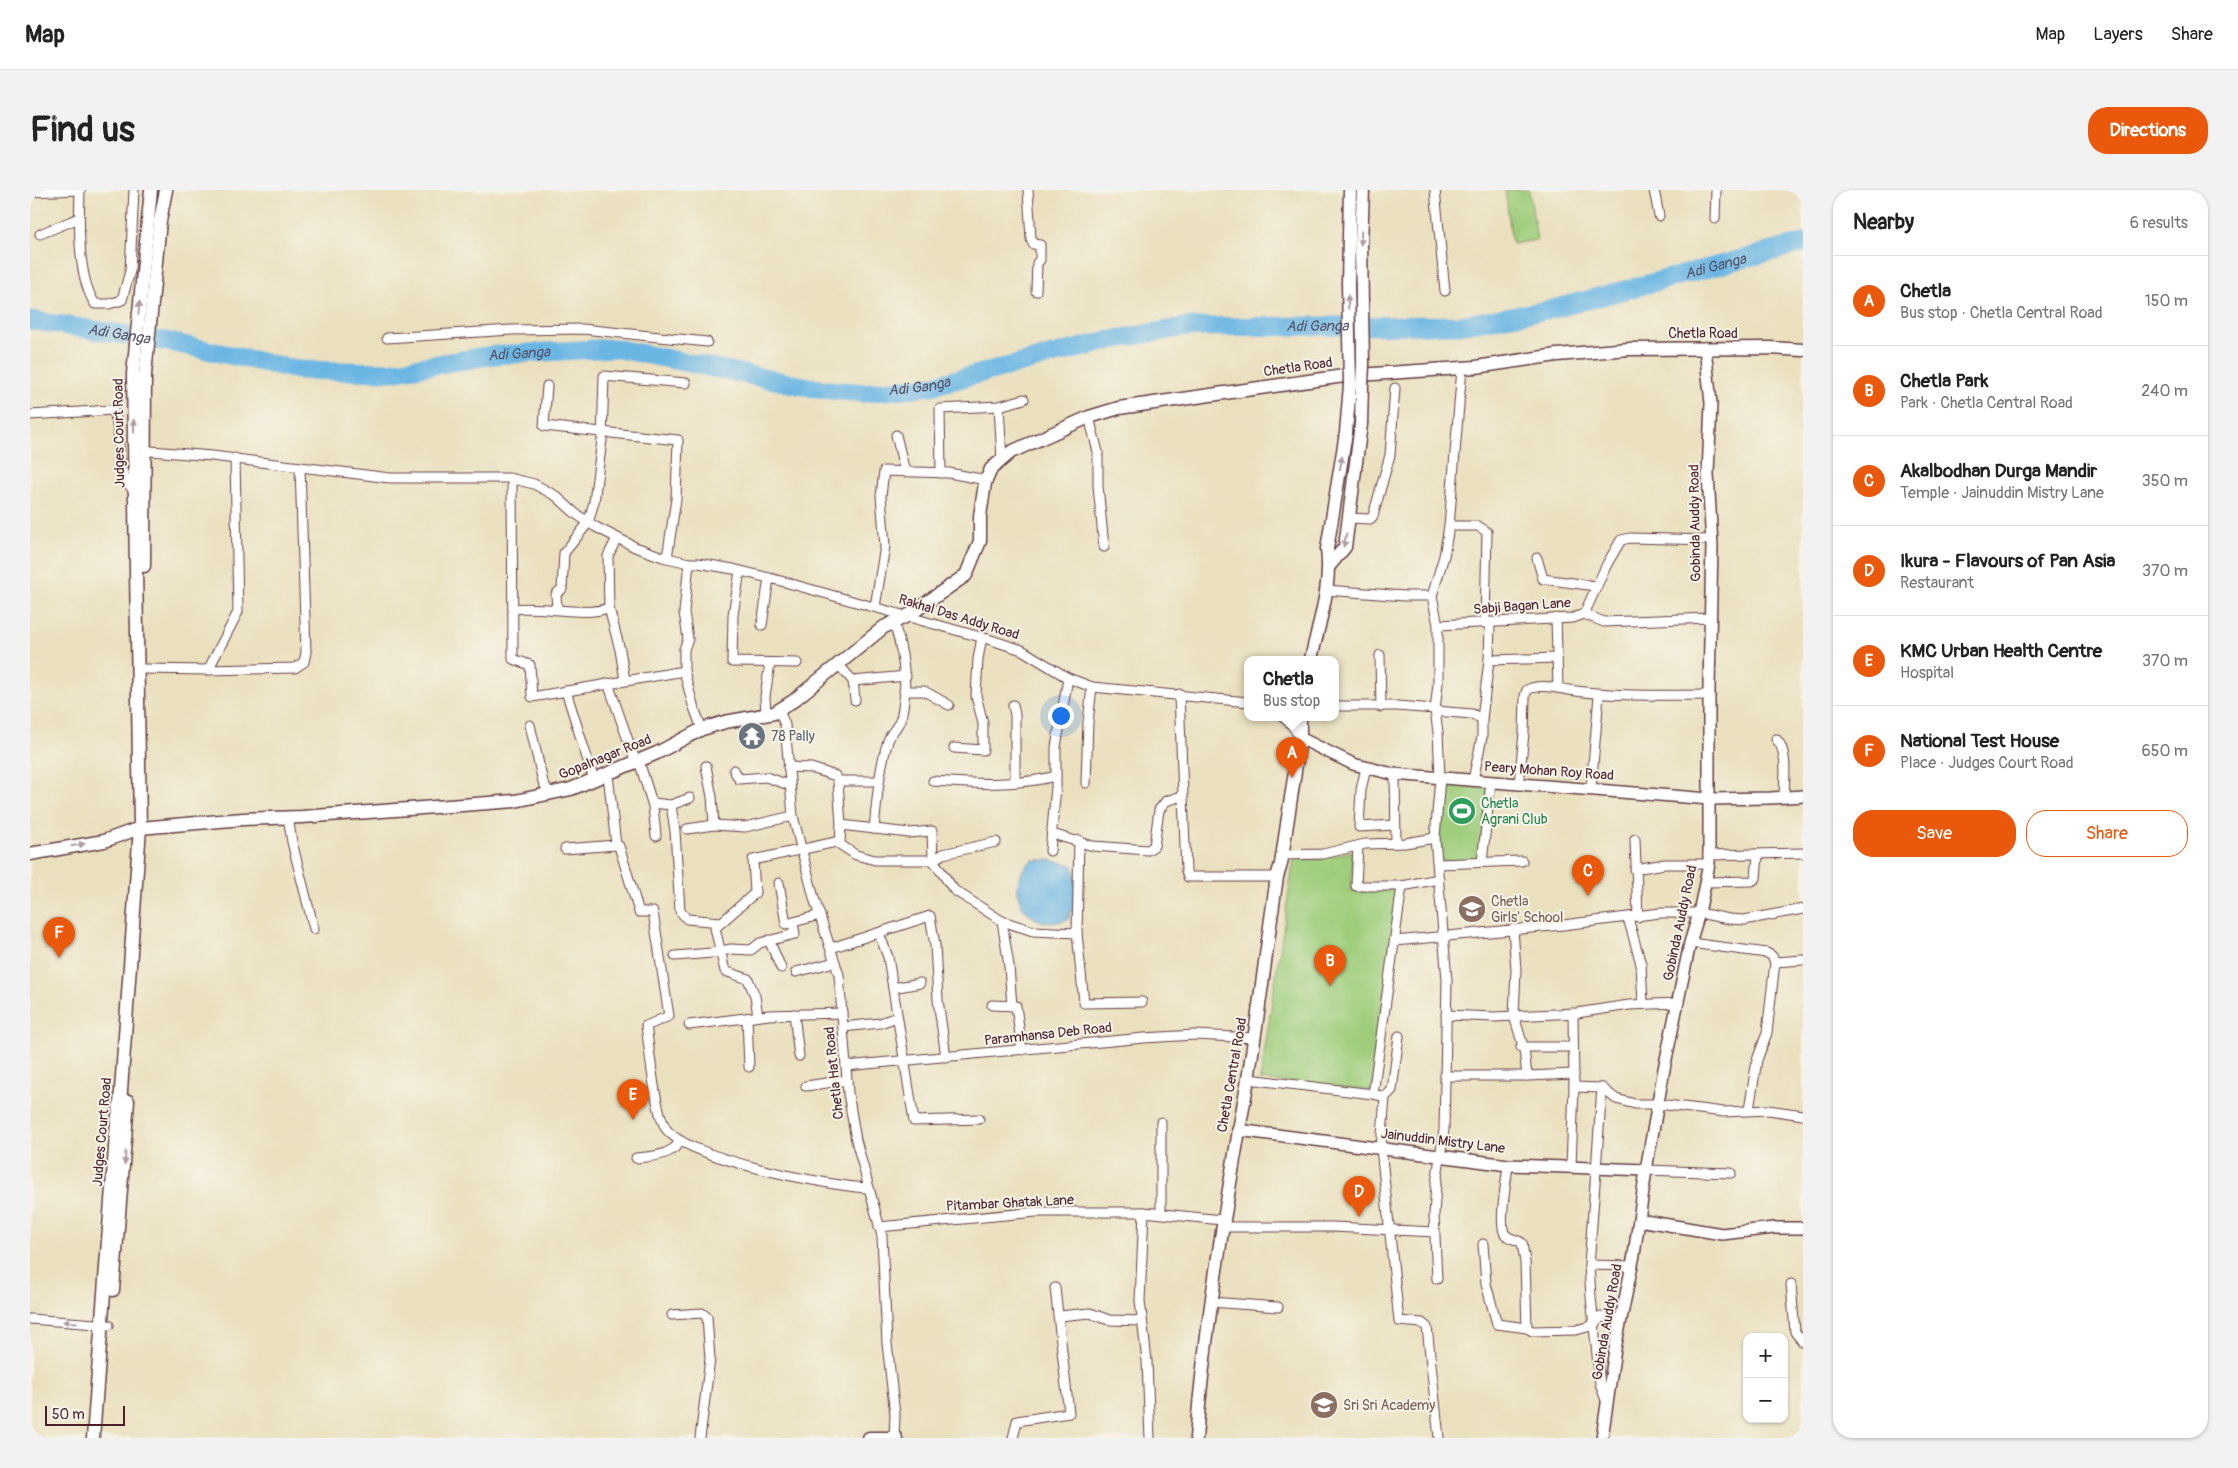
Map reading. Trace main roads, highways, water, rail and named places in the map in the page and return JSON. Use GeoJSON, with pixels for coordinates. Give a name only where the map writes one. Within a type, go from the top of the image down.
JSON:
{"type":"FeatureCollection","features":[{"type":"Feature","properties":{"kind":"main road","name":"Judges Court Road"},"geometry":{"type":"LineString","coordinates":[[143,828],[137,650],[135,492],[141,454],[139,375],[147,217],[151,190]]}},
{"type":"Feature","properties":{"kind":"main road","name":"Judges Court Road"},"geometry":{"type":"LineString","coordinates":[[139,375],[166,190]]}},
{"type":"Feature","properties":{"kind":"main road"},"geometry":{"type":"LineString","coordinates":[[1330,565],[1345,547],[1361,424],[1348,283],[1350,190]]}},
{"type":"Feature","properties":{"kind":"main road"},"geometry":{"type":"LineString","coordinates":[[1312,656],[1326,590],[1330,565],[1328,549],[1346,433],[1356,385],[1362,287],[1363,190]]}},
{"type":"Feature","properties":{"kind":"main road","name":"Chetla Road"},"geometry":{"type":"LineString","coordinates":[[909,615],[966,575],[980,541],[980,516],[986,480],[992,469],[1011,452],[1089,417],[1119,408],[1344,376],[1462,368],[1619,349],[1803,350]]}},
{"type":"Feature","properties":{"kind":"main road"},"geometry":{"type":"LineString","coordinates":[[93,1438],[100,1344],[108,1334],[105,1325],[125,1149],[143,828],[144,669],[141,454]]}},
{"type":"Feature","properties":{"kind":"main road","name":"Gopalnagar Road"},"geometry":{"type":"LineString","coordinates":[[30,854],[104,841],[143,828],[243,819],[515,801],[572,789],[637,762],[702,729],[779,710],[793,701],[884,627],[909,615]]}},
{"type":"Feature","properties":{"kind":"main road","name":"Chetla Central Road"},"geometry":{"type":"LineString","coordinates":[[1196,1438],[1201,1369],[1222,1224],[1248,1079],[1277,877],[1300,738],[1300,721]]}},
{"type":"Feature","properties":{"kind":"main road"},"geometry":{"type":"LineString","coordinates":[[868,1438],[895,1437]]}},
{"type":"Feature","properties":{"kind":"water"},"geometry":{"type":"Polygon","coordinates":[[[1032,860],[1052,860],[1072,865],[1077,886],[1074,905],[1068,919],[1053,922],[1041,921],[1030,915],[1023,906],[1019,895],[1018,883],[1023,871],[1032,860]]]}},
{"type":"Feature","properties":{"kind":"waterway","name":"Adi Ganga"},"geometry":{"type":"LineString","coordinates":[[30,320],[170,342],[298,370],[390,372],[494,355],[614,348],[819,389],[864,393],[931,386],[1111,340],[1185,327],[1459,325],[1553,309],[1803,243]]}},
{"type":"Feature","properties":{"kind":"place","name":"78 Pally"},"geometry":{"type":"Point","coordinates":[752,736]}},
{"type":"Feature","properties":{"kind":"place","name":"Chetla"},"geometry":{"type":"Point","coordinates":[1292,778]}},
{"type":"Feature","properties":{"kind":"place","name":"Chetla Agrani Club"},"geometry":{"type":"Point","coordinates":[1462,811]}},
{"type":"Feature","properties":{"kind":"place","name":"Akalbodhan Durga Mandir"},"geometry":{"type":"Point","coordinates":[1588,896]}},
{"type":"Feature","properties":{"kind":"place","name":"Chetla Girls' School"},"geometry":{"type":"Point","coordinates":[1472,909]}},
{"type":"Feature","properties":{"kind":"place","name":"National Test House"},"geometry":{"type":"Point","coordinates":[59,958]}},
{"type":"Feature","properties":{"kind":"place","name":"Chetla Park"},"geometry":{"type":"Point","coordinates":[1330,986]}},
{"type":"Feature","properties":{"kind":"place","name":"KMC Urban Health Centre"},"geometry":{"type":"Point","coordinates":[633,1120]}},
{"type":"Feature","properties":{"kind":"place","name":"Ikura - Flavours of Pan Asia"},"geometry":{"type":"Point","coordinates":[1359,1217]}},
{"type":"Feature","properties":{"kind":"place","name":"Sri Sri Academy"},"geometry":{"type":"Point","coordinates":[1324,1405]}}]}
